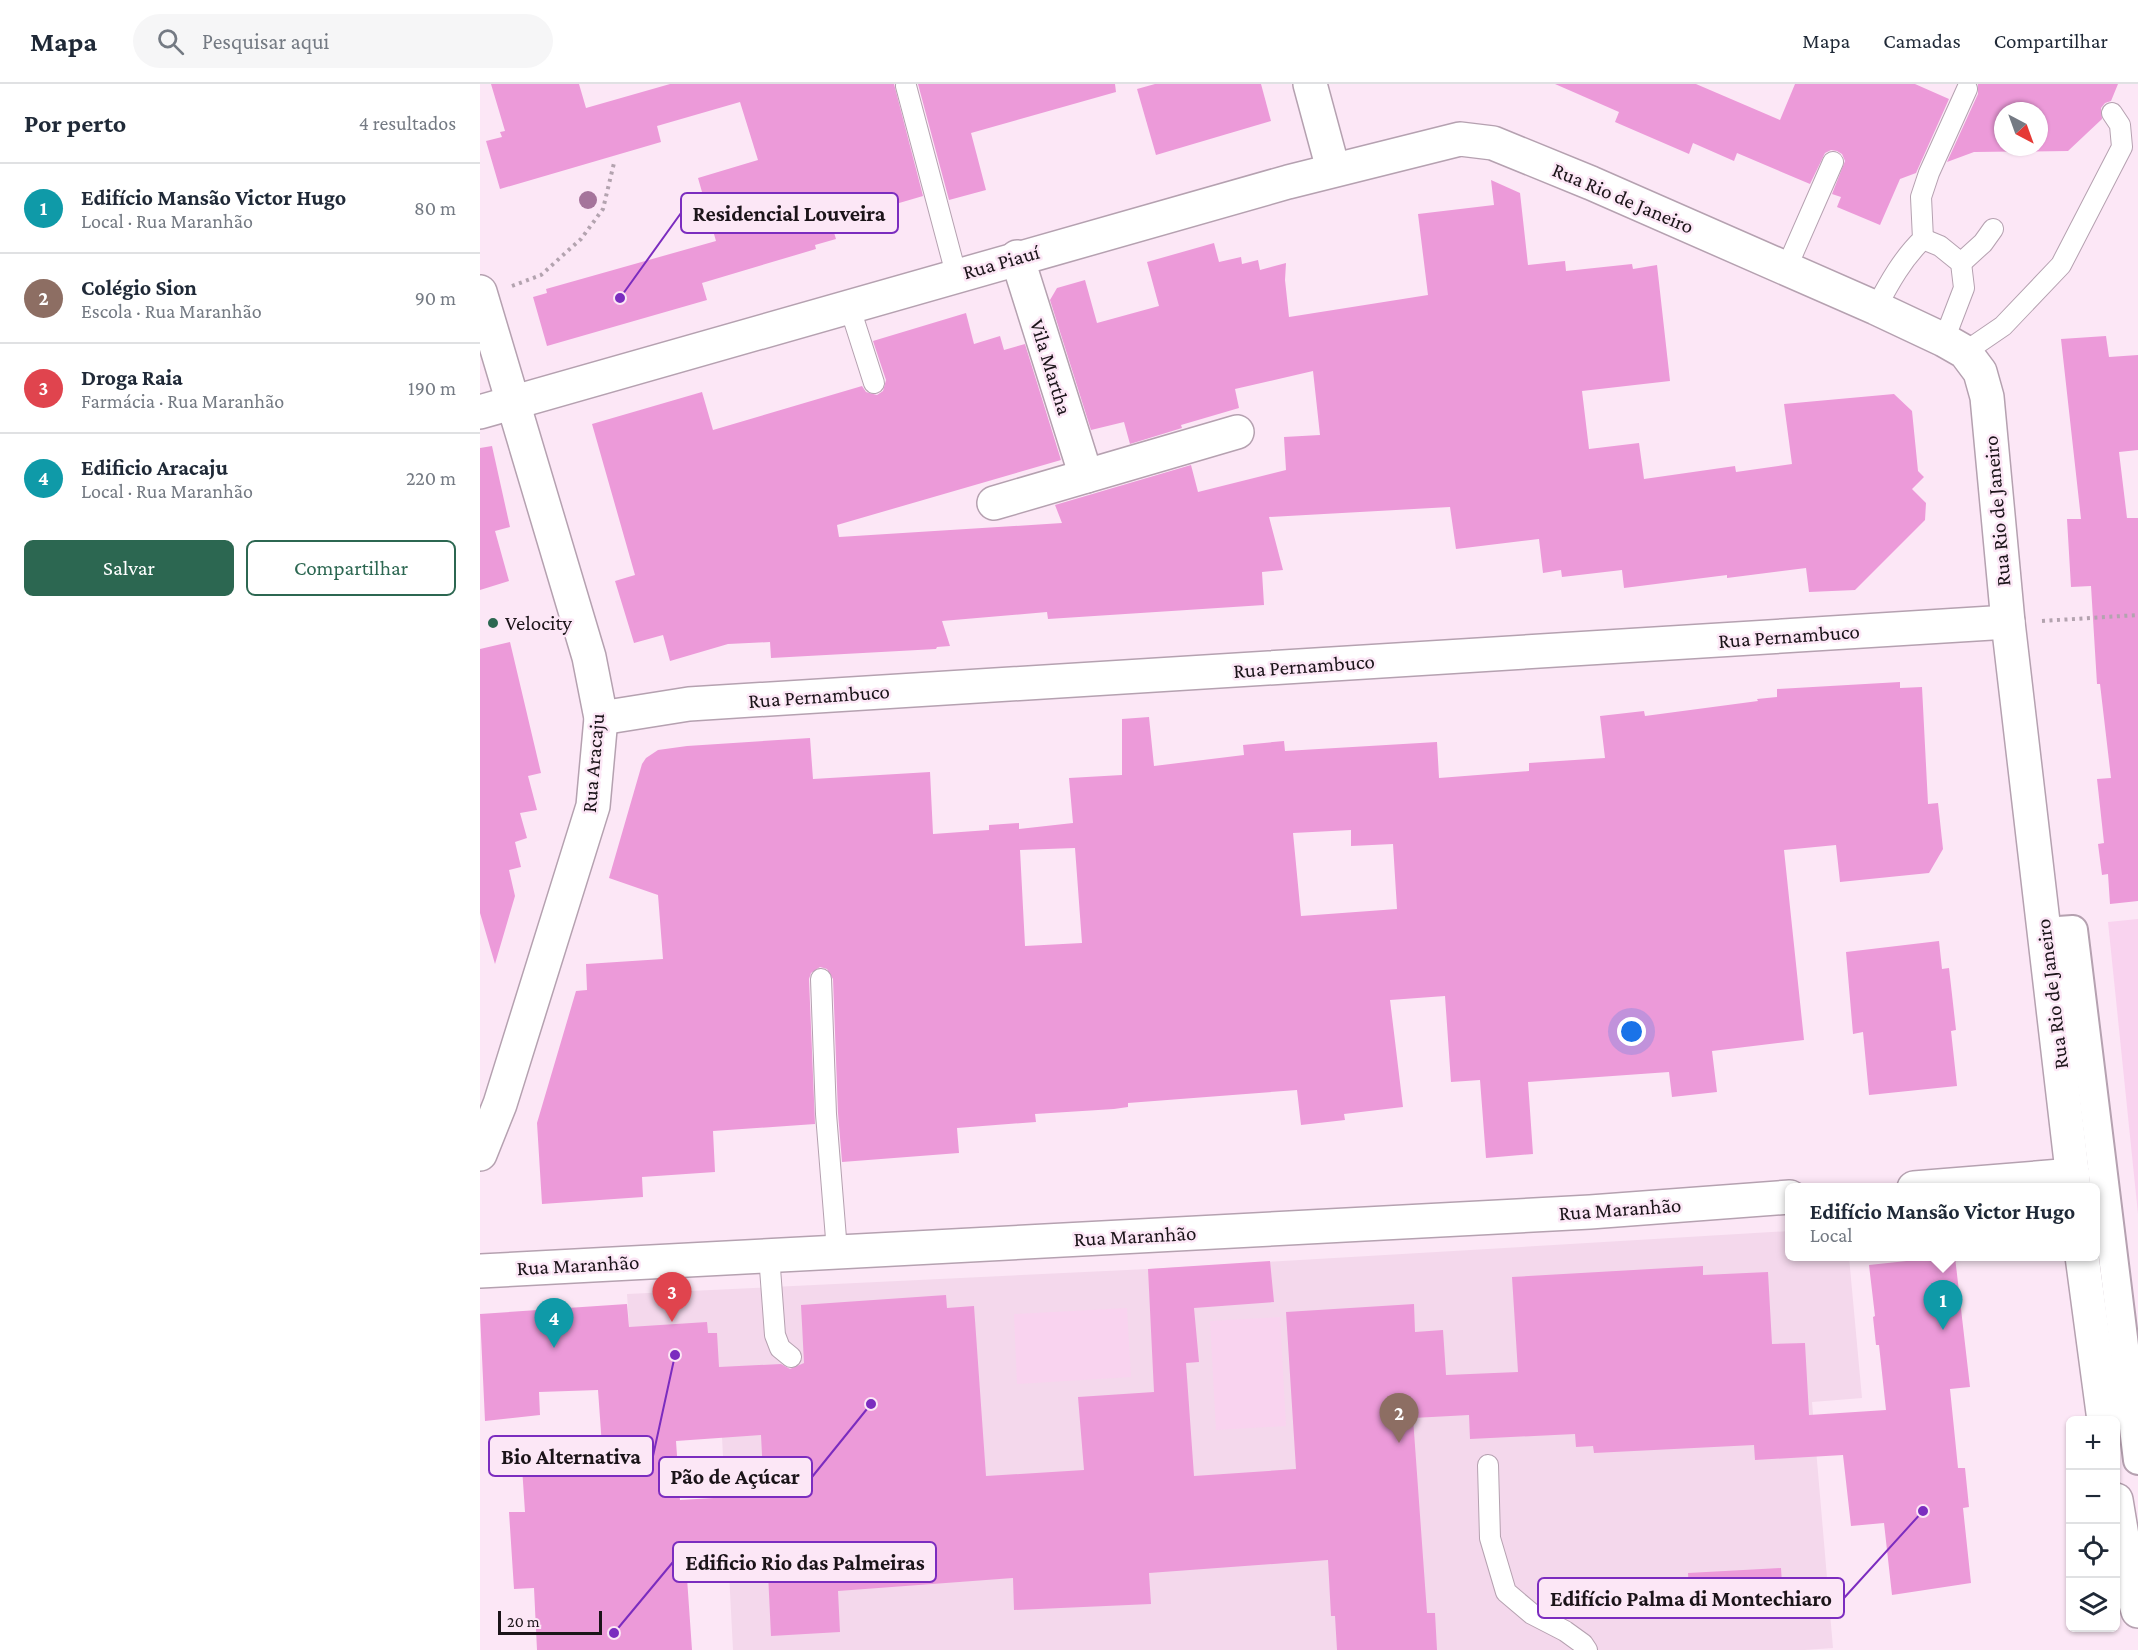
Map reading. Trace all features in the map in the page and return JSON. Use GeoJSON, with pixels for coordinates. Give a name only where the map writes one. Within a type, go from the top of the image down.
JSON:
{"type":"FeatureCollection","features":[{"type":"Feature","properties":{"kind":"street"},"geometry":{"type":"LineString","coordinates":[[1310,84],[1333,169]]}},
{"type":"Feature","properties":{"kind":"street","name":"Rua Piauí"},"geometry":{"type":"LineString","coordinates":[[480,412],[956,274],[1333,169],[1460,139],[1493,142]]}},
{"type":"Feature","properties":{"kind":"street","name":"Rua Rio de Janeiro"},"geometry":{"type":"LineString","coordinates":[[1493,142],[1876,308],[1954,346],[1980,372],[1987,397],[2008,622],[2074,1181]]}},
{"type":"Feature","properties":{"kind":"street","name":"Vila Martha"},"geometry":{"type":"LineString","coordinates":[[1017,257],[1086,476]]}},
{"type":"Feature","properties":{"kind":"street","name":"Rua Aracaju"},"geometry":{"type":"LineString","coordinates":[[480,1154],[500,1104],[593,806],[601,718],[589,657],[512,402],[492,291]]}},
{"type":"Feature","properties":{"kind":"street"},"geometry":{"type":"LineString","coordinates":[[994,503],[1237,432]]}},
{"type":"Feature","properties":{"kind":"street","name":"Rua Pernambuco"},"geometry":{"type":"LineString","coordinates":[[601,718],[690,704],[2008,622]]}},
{"type":"Feature","properties":{"kind":"street"},"geometry":{"type":"LineString","coordinates":[[2044,932],[2073,930],[2138,1460]]}},
{"type":"Feature","properties":{"kind":"street"},"geometry":{"type":"LineString","coordinates":[[2028,1183],[2074,1181]]}},
{"type":"Feature","properties":{"kind":"street","name":"Rua Maranhão"},"geometry":{"type":"LineString","coordinates":[[480,1271],[1578,1212],[1785,1197]]}},
{"type":"Feature","properties":{"kind":"street"},"geometry":{"type":"LineString","coordinates":[[2083,1261],[2103,1416]]}},
{"type":"Feature","properties":{"kind":"street"},"geometry":{"type":"LineString","coordinates":[[2119,1524],[2128,1578],[2138,1611]]}},
{"type":"Feature","properties":{"kind":"lane"},"geometry":{"type":"LineString","coordinates":[[906,86],[956,274]]}},
{"type":"Feature","properties":{"kind":"lane"},"geometry":{"type":"LineString","coordinates":[[1923,239],[1921,197],[1967,89]]}},
{"type":"Feature","properties":{"kind":"lane"},"geometry":{"type":"LineString","coordinates":[[1954,346],[2004,326],[2061,265],[2122,147],[2120,125],[2112,113]]}},
{"type":"Feature","properties":{"kind":"lane"},"geometry":{"type":"LineString","coordinates":[[1786,269],[1833,162]]}},
{"type":"Feature","properties":{"kind":"lane"},"geometry":{"type":"LineString","coordinates":[[1961,263],[1976,251],[1993,229]]}},
{"type":"Feature","properties":{"kind":"lane"},"geometry":{"type":"LineString","coordinates":[[1923,239],[1940,246],[1961,263],[1964,288],[1954,346]]}},
{"type":"Feature","properties":{"kind":"lane"},"geometry":{"type":"LineString","coordinates":[[1876,308],[1910,251],[1923,239]]}},
{"type":"Feature","properties":{"kind":"lane"},"geometry":{"type":"LineString","coordinates":[[849,305],[874,383]]}},
{"type":"Feature","properties":{"kind":"lane"},"geometry":{"type":"LineString","coordinates":[[821,979],[826,1114],[837,1251]]}},
{"type":"Feature","properties":{"kind":"lane"},"geometry":{"type":"LineString","coordinates":[[769,1255],[775,1335],[780,1347],[791,1357]]}},
{"type":"Feature","properties":{"kind":"lane"},"geometry":{"type":"LineString","coordinates":[[1488,1464],[1490,1538],[1506,1593],[1532,1614],[1565,1630],[1587,1650]]}},
{"type":"Feature","properties":{"kind":"path"},"geometry":{"type":"LineString","coordinates":[[492,291],[541,275],[580,239],[603,209],[614,163]]}},
{"type":"Feature","properties":{"kind":"path"},"geometry":{"type":"LineString","coordinates":[[2008,622],[2138,615]]}},
{"type":"Feature","properties":{"kind":"shaded area"},"geometry":{"type":"Polygon","coordinates":[[[2138,919],[2138,1214],[2108,922],[2138,919]]]}},
{"type":"Feature","properties":{"kind":"shaded area"},"geometry":{"type":"Polygon","coordinates":[[[1785,1231],[1785,1261],[1849,1261],[1862,1398],[1812,1402],[1833,1648],[1805,1650],[733,1650],[722,1437],[636,1428],[627,1294],[1148,1269],[1785,1231]]]}},
{"type":"Feature","properties":{"kind":"shaded area"},"geometry":{"type":"Polygon","coordinates":[[[1127,1308],[1131,1377],[1017,1384],[1014,1314],[1127,1308]]]}},
{"type":"Feature","properties":{"kind":"shaded area"},"geometry":{"type":"Polygon","coordinates":[[[1280,1317],[1286,1426],[1216,1430],[1210,1321],[1280,1317]]]}},
{"type":"Feature","properties":{"kind":"building"},"geometry":{"type":"Polygon","coordinates":[[[491,84],[579,84],[586,108],[670,84],[894,84],[923,196],[831,223],[836,239],[815,245],[816,249],[702,283],[707,300],[547,346],[533,297],[547,293],[546,289],[716,241],[698,178],[758,160],[740,102],[657,126],[661,142],[500,189],[486,141],[502,137],[500,132],[505,131],[491,84]]]}},
{"type":"Feature","properties":{"kind":"building"},"geometry":{"type":"Polygon","coordinates":[[[918,84],[1115,84],[1116,92],[971,133],[986,190],[949,200],[918,84]]]}},
{"type":"Feature","properties":{"kind":"building"},"geometry":{"type":"Polygon","coordinates":[[[1155,84],[1261,84],[1271,121],[1156,155],[1137,89],[1155,84]]]}},
{"type":"Feature","properties":{"kind":"building"},"geometry":{"type":"Polygon","coordinates":[[[1555,84],[1696,84],[1780,120],[1795,84],[1915,84],[1949,99],[1916,173],[1900,179],[1880,225],[1837,207],[1841,197],[1832,194],[1845,161],[1842,154],[1837,151],[1831,150],[1825,153],[1810,184],[1737,153],[1734,161],[1693,143],[1689,154],[1615,122],[1619,112],[1555,84]]]}},
{"type":"Feature","properties":{"kind":"building"},"geometry":{"type":"Polygon","coordinates":[[[1978,84],[2118,84],[2111,101],[2105,103],[2101,108],[2102,119],[2068,151],[2048,151],[2048,102],[1994,102],[1994,152],[1974,152],[1947,162],[1978,94],[1978,84]]]}},
{"type":"Feature","properties":{"kind":"building"},"geometry":{"type":"Polygon","coordinates":[[[1491,180],[1520,193],[1528,265],[1565,261],[1566,271],[1632,264],[1633,269],[1657,265],[1670,381],[1582,391],[1589,449],[1639,443],[1644,479],[1735,466],[1736,472],[1792,464],[1784,404],[1894,394],[1912,411],[1918,471],[1924,477],[1912,489],[1926,503],[1925,520],[1855,590],[1809,592],[1806,568],[1624,588],[1622,570],[1562,577],[1561,570],[1543,573],[1539,539],[1456,549],[1450,507],[1269,517],[1283,570],[1262,572],[1264,605],[1048,619],[1047,612],[942,621],[950,646],[936,649],[771,658],[770,642],[728,644],[670,661],[663,635],[634,643],[615,581],[635,575],[592,424],[702,392],[713,430],[862,386],[866,392],[877,395],[883,391],[886,380],[873,341],[966,313],[974,344],[1000,336],[1004,350],[1025,344],[1061,460],[837,525],[839,537],[1062,523],[1055,505],[1191,465],[1198,492],[1286,470],[1284,437],[1320,435],[1313,371],[1235,389],[1239,408],[1181,425],[1182,428],[1130,444],[1124,422],[1091,430],[1050,300],[1057,288],[1085,280],[1097,323],[1159,306],[1147,262],[1214,243],[1219,262],[1241,257],[1242,264],[1258,260],[1260,270],[1286,263],[1285,280],[1289,317],[1428,295],[1418,214],[1494,205],[1491,180]]]}},
{"type":"Feature","properties":{"kind":"building"},"geometry":{"type":"Polygon","coordinates":[[[2106,336],[2109,357],[2138,355],[2138,450],[2119,452],[2127,518],[2138,518],[2138,901],[2110,904],[2108,874],[2102,875],[2098,844],[2104,843],[2097,779],[2111,778],[2100,684],[2097,684],[2091,586],[2071,587],[2067,519],[2081,519],[2061,339],[2106,336]]]}},
{"type":"Feature","properties":{"kind":"building"},"geometry":{"type":"Polygon","coordinates":[[[492,446],[510,527],[495,531],[509,581],[480,590],[480,448],[492,446]]]}},
{"type":"Feature","properties":{"kind":"building"},"geometry":{"type":"Polygon","coordinates":[[[510,642],[541,773],[528,776],[537,810],[520,813],[527,838],[515,842],[521,867],[509,870],[515,896],[495,964],[480,913],[480,649],[510,642]]]}},
{"type":"Feature","properties":{"kind":"building"},"geometry":{"type":"Polygon","coordinates":[[[1900,682],[1900,688],[1922,687],[1928,804],[1938,803],[1943,849],[1929,873],[1840,882],[1836,845],[1784,850],[1804,1040],[1712,1051],[1717,1092],[1672,1097],[1669,1072],[1528,1082],[1533,1154],[1486,1158],[1480,1080],[1451,1082],[1445,996],[1390,1000],[1403,1107],[1344,1114],[1345,1120],[1301,1125],[1297,1090],[1128,1103],[1128,1107],[1114,1109],[1035,1114],[1036,1122],[957,1128],[959,1153],[842,1162],[833,979],[827,969],[820,967],[811,973],[809,979],[815,1124],[713,1131],[715,1172],[642,1177],[643,1197],[542,1204],[537,1123],[576,991],[587,990],[586,964],[663,959],[658,895],[609,878],[642,764],[646,758],[658,750],[810,738],[813,779],[930,772],[933,834],[989,830],[989,825],[1019,823],[1019,829],[1073,823],[1069,778],[1122,775],[1122,719],[1149,717],[1154,766],[1244,755],[1243,745],[1284,741],[1285,751],[1437,742],[1439,778],[1529,771],[1529,763],[1605,758],[1600,716],[1644,711],[1645,716],[1758,701],[1757,699],[1777,697],[1777,689],[1900,682]],[[1351,830],[1293,833],[1301,916],[1397,909],[1393,844],[1351,846],[1351,830]],[[1075,848],[1020,850],[1025,946],[1082,943],[1075,848]]]}},
{"type":"Feature","properties":{"kind":"building"},"geometry":{"type":"Polygon","coordinates":[[[1939,941],[1942,969],[1949,968],[1956,1030],[1951,1031],[1957,1086],[1869,1095],[1863,1032],[1853,1034],[1846,952],[1939,941]]]}},
{"type":"Feature","properties":{"kind":"building"},"geometry":{"type":"Polygon","coordinates":[[[1270,1261],[1274,1302],[1194,1308],[1199,1362],[1186,1363],[1194,1476],[1296,1469],[1286,1312],[1414,1304],[1415,1332],[1443,1330],[1446,1375],[1518,1372],[1512,1277],[1703,1266],[1703,1275],[1768,1272],[1772,1344],[1805,1343],[1809,1415],[1886,1410],[1879,1345],[1876,1345],[1873,1317],[1875,1316],[1869,1265],[1906,1261],[1955,1261],[1970,1387],[1950,1389],[1958,1468],[1965,1468],[1969,1507],[1963,1508],[1971,1583],[1892,1595],[1884,1523],[1851,1526],[1843,1455],[1755,1460],[1754,1445],[1594,1453],[1593,1446],[1576,1447],[1575,1434],[1470,1439],[1469,1415],[1413,1418],[1427,1613],[1435,1613],[1437,1650],[1337,1650],[1335,1616],[1331,1616],[1328,1560],[1149,1573],[1151,1604],[1014,1610],[1013,1578],[838,1591],[840,1632],[771,1636],[768,1573],[687,1578],[692,1650],[537,1650],[534,1588],[514,1589],[509,1512],[525,1512],[521,1452],[602,1446],[598,1390],[539,1392],[540,1415],[485,1421],[480,1314],[627,1304],[629,1327],[707,1322],[708,1333],[717,1333],[719,1367],[781,1364],[790,1369],[804,1363],[801,1305],[946,1295],[947,1308],[974,1306],[986,1476],[1084,1470],[1078,1397],[1154,1392],[1148,1269],[1270,1261]],[[761,1435],[676,1441],[680,1500],[764,1495],[761,1435]]]}},
{"type":"Feature","properties":{"kind":"building"},"geometry":{"type":"Polygon","coordinates":[[[1781,1568],[1783,1602],[1690,1611],[1688,1573],[1781,1568]]]}},
{"type":"Feature","properties":{"kind":"place","name":"Residencial Louveira"},"geometry":{"type":"Point","coordinates":[620,298]}},
{"type":"Feature","properties":{"kind":"place","name":"Velocity"},"geometry":{"type":"Point","coordinates":[493,623]}},
{"type":"Feature","properties":{"kind":"place","name":"Droga Raia"},"geometry":{"type":"Point","coordinates":[672,1322]}},
{"type":"Feature","properties":{"kind":"place","name":"Edifício Mansão Victor Hugo"},"geometry":{"type":"Point","coordinates":[1943,1330]}},
{"type":"Feature","properties":{"kind":"place","name":"Edificio Aracaju"},"geometry":{"type":"Point","coordinates":[554,1348]}},
{"type":"Feature","properties":{"kind":"place","name":"Bio Alternativa"},"geometry":{"type":"Point","coordinates":[675,1355]}},
{"type":"Feature","properties":{"kind":"place","name":"Pão de Açúcar"},"geometry":{"type":"Point","coordinates":[871,1404]}},
{"type":"Feature","properties":{"kind":"place","name":"Colégio Sion"},"geometry":{"type":"Point","coordinates":[1399,1443]}},
{"type":"Feature","properties":{"kind":"place","name":"Edifício Palma di Montechiaro"},"geometry":{"type":"Point","coordinates":[1923,1511]}},
{"type":"Feature","properties":{"kind":"place","name":"Edificio Rio das Palmeiras"},"geometry":{"type":"Point","coordinates":[614,1633]}}]}
